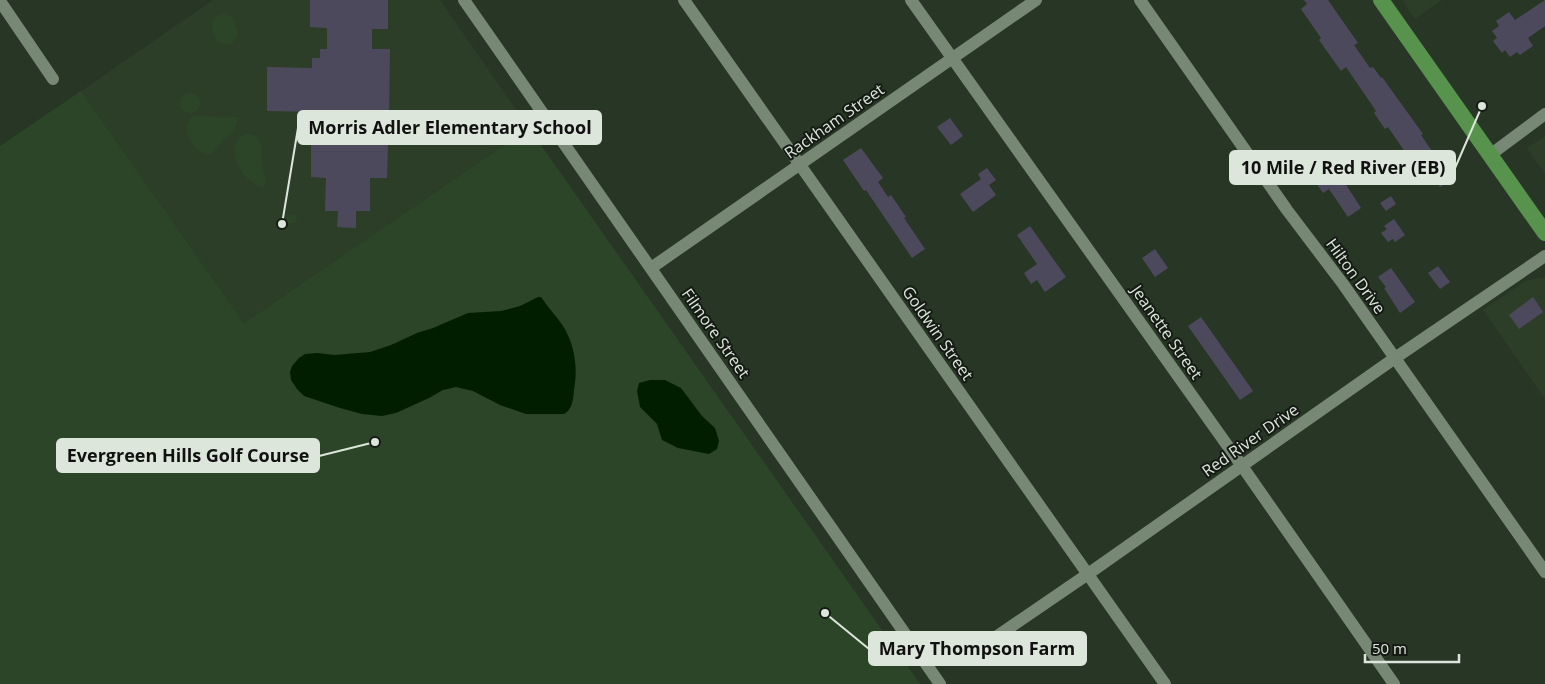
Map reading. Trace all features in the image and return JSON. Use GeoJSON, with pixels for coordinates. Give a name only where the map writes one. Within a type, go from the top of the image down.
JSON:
{"type":"FeatureCollection","features":[{"type":"Feature","properties":{"kind":"main road"},"geometry":{"type":"LineString","coordinates":[[1381,0],[1545,233]]}},
{"type":"Feature","properties":{"kind":"street","name":"Filmore Street"},"geometry":{"type":"LineString","coordinates":[[464,0],[940,684]]}},
{"type":"Feature","properties":{"kind":"street","name":"Goldwin Street"},"geometry":{"type":"LineString","coordinates":[[684,0],[1165,684]]}},
{"type":"Feature","properties":{"kind":"street","name":"Jeanette Street"},"geometry":{"type":"LineString","coordinates":[[911,0],[1242,466],[1394,684]]}},
{"type":"Feature","properties":{"kind":"street","name":"Rackham Street"},"geometry":{"type":"LineString","coordinates":[[651,268],[1036,0]]}},
{"type":"Feature","properties":{"kind":"street","name":"Hilton Drive"},"geometry":{"type":"LineString","coordinates":[[1140,0],[1287,210],[1343,284],[1545,572]]}},
{"type":"Feature","properties":{"kind":"street"},"geometry":{"type":"LineString","coordinates":[[0,1],[53,79]]}},
{"type":"Feature","properties":{"kind":"street"},"geometry":{"type":"LineString","coordinates":[[1490,155],[1545,114]]}},
{"type":"Feature","properties":{"kind":"street","name":"Red River Drive"},"geometry":{"type":"LineString","coordinates":[[974,652],[1395,358],[1545,256]]}},
{"type":"Feature","properties":{"kind":"shaded area"},"geometry":{"type":"Polygon","coordinates":[[[213,0],[440,0],[529,128],[244,323],[81,91],[213,0]]]}},
{"type":"Feature","properties":{"kind":"shaded area"},"geometry":{"type":"Polygon","coordinates":[[[1402,0],[1442,0],[1415,19],[1402,0]]]}},
{"type":"Feature","properties":{"kind":"shaded area"},"geometry":{"type":"Polygon","coordinates":[[[225,14],[233,18],[238,33],[235,40],[229,45],[219,43],[212,30],[215,18],[225,14]]]}},
{"type":"Feature","properties":{"kind":"shaded area"},"geometry":{"type":"Polygon","coordinates":[[[81,91],[244,323],[529,128],[920,684],[0,684],[0,146],[81,91]]]}},
{"type":"Feature","properties":{"kind":"shaded area"},"geometry":{"type":"Polygon","coordinates":[[[190,93],[197,96],[200,103],[197,110],[190,113],[183,110],[180,103],[183,96],[190,93]]]}},
{"type":"Feature","properties":{"kind":"shaded area"},"geometry":{"type":"Polygon","coordinates":[[[193,116],[237,117],[237,122],[233,133],[225,138],[212,153],[207,155],[197,148],[189,138],[187,127],[193,116]]]}},
{"type":"Feature","properties":{"kind":"shaded area"},"geometry":{"type":"Polygon","coordinates":[[[246,134],[257,137],[260,141],[262,167],[266,181],[263,187],[248,179],[237,163],[235,146],[239,139],[246,134]]]}},
{"type":"Feature","properties":{"kind":"shaded area"},"geometry":{"type":"Polygon","coordinates":[[[1545,136],[1545,174],[1527,148],[1545,136]]]}},
{"type":"Feature","properties":{"kind":"shaded area"},"geometry":{"type":"Polygon","coordinates":[[[286,215],[297,215],[296,223],[284,223],[286,215]]]}},
{"type":"Feature","properties":{"kind":"shaded area"},"geometry":{"type":"Polygon","coordinates":[[[1545,277],[1545,399],[1483,310],[1525,281],[1545,277]]]}},
{"type":"Feature","properties":{"kind":"shaded area"},"geometry":{"type":"Polygon","coordinates":[[[541,297],[563,326],[573,349],[576,373],[573,397],[571,407],[564,414],[526,414],[500,405],[473,391],[456,387],[443,390],[396,413],[382,416],[362,414],[304,396],[291,380],[290,372],[292,366],[305,354],[334,355],[370,352],[468,313],[501,311],[520,306],[541,297]]]}},
{"type":"Feature","properties":{"kind":"shaded area"},"geometry":{"type":"Polygon","coordinates":[[[650,380],[665,380],[681,388],[702,416],[715,428],[719,441],[717,449],[709,454],[678,448],[662,440],[657,424],[640,407],[637,391],[639,383],[650,380]]]}},
{"type":"Feature","properties":{"kind":"building"},"geometry":{"type":"Polygon","coordinates":[[[310,0],[388,0],[388,29],[372,29],[372,49],[390,49],[389,122],[371,122],[371,143],[388,143],[387,178],[370,178],[370,211],[356,211],[356,228],[337,227],[338,211],[325,211],[326,178],[311,177],[311,142],[326,142],[326,119],[319,119],[319,112],[267,111],[267,67],[312,68],[312,58],[320,58],[320,49],[327,49],[327,28],[310,27],[310,0]]]}},
{"type":"Feature","properties":{"kind":"building"},"geometry":{"type":"Polygon","coordinates":[[[1304,0],[1328,0],[1358,43],[1354,45],[1370,68],[1373,67],[1382,77],[1423,134],[1421,135],[1451,179],[1449,181],[1440,187],[1426,167],[1422,169],[1418,162],[1414,165],[1388,127],[1385,129],[1374,113],[1376,111],[1346,67],[1341,71],[1319,40],[1321,38],[1301,9],[1307,4],[1304,0]]]}},
{"type":"Feature","properties":{"kind":"building"},"geometry":{"type":"Polygon","coordinates":[[[1545,0],[1545,26],[1528,38],[1533,46],[1520,55],[1517,52],[1510,57],[1505,50],[1502,53],[1493,41],[1497,38],[1492,31],[1499,26],[1496,21],[1509,12],[1515,20],[1545,0]]]}},
{"type":"Feature","properties":{"kind":"building"},"geometry":{"type":"Polygon","coordinates":[[[950,118],[963,136],[951,145],[937,127],[950,118]]]}},
{"type":"Feature","properties":{"kind":"building"},"geometry":{"type":"Polygon","coordinates":[[[861,148],[883,178],[878,182],[888,197],[891,195],[925,249],[912,258],[866,190],[864,191],[843,160],[861,148]]]}},
{"type":"Feature","properties":{"kind":"building"},"geometry":{"type":"Polygon","coordinates":[[[1321,162],[1327,171],[1334,166],[1361,208],[1348,217],[1329,189],[1323,193],[1314,180],[1316,178],[1310,169],[1321,162]]]}},
{"type":"Feature","properties":{"kind":"building"},"geometry":{"type":"Polygon","coordinates":[[[1372,165],[1380,177],[1369,185],[1361,172],[1372,165]]]}},
{"type":"Feature","properties":{"kind":"building"},"geometry":{"type":"Polygon","coordinates":[[[987,168],[996,180],[989,185],[996,195],[973,212],[960,194],[981,179],[978,174],[987,168]]]}},
{"type":"Feature","properties":{"kind":"building"},"geometry":{"type":"Polygon","coordinates":[[[1391,196],[1396,204],[1386,211],[1380,203],[1391,196]]]}},
{"type":"Feature","properties":{"kind":"building"},"geometry":{"type":"Polygon","coordinates":[[[1394,219],[1405,235],[1395,242],[1393,239],[1388,242],[1381,233],[1387,229],[1384,226],[1394,219]]]}},
{"type":"Feature","properties":{"kind":"building"},"geometry":{"type":"Polygon","coordinates":[[[1030,226],[1066,277],[1045,292],[1037,280],[1031,284],[1024,273],[1037,264],[1017,235],[1030,226]]]}},
{"type":"Feature","properties":{"kind":"building"},"geometry":{"type":"Polygon","coordinates":[[[1155,249],[1168,268],[1155,277],[1142,258],[1155,249]]]}},
{"type":"Feature","properties":{"kind":"building"},"geometry":{"type":"Polygon","coordinates":[[[1438,266],[1450,282],[1440,289],[1428,273],[1438,266]]]}},
{"type":"Feature","properties":{"kind":"building"},"geometry":{"type":"Polygon","coordinates":[[[1391,268],[1415,302],[1400,313],[1384,288],[1386,287],[1378,277],[1391,268]]]}},
{"type":"Feature","properties":{"kind":"building"},"geometry":{"type":"Polygon","coordinates":[[[1533,297],[1543,312],[1519,329],[1509,315],[1533,297]]]}},
{"type":"Feature","properties":{"kind":"building"},"geometry":{"type":"Polygon","coordinates":[[[1201,317],[1253,391],[1240,400],[1188,326],[1201,317]]]}},
{"type":"Feature","properties":{"kind":"place","name":"10 Mile / Red River (EB)"},"geometry":{"type":"Point","coordinates":[1482,106]}},
{"type":"Feature","properties":{"kind":"place","name":"Morris Adler Elementary School"},"geometry":{"type":"Point","coordinates":[282,224]}},
{"type":"Feature","properties":{"kind":"place","name":"Evergreen Hills Golf Course"},"geometry":{"type":"Point","coordinates":[375,442]}},
{"type":"Feature","properties":{"kind":"place","name":"Mary Thompson Farm"},"geometry":{"type":"Point","coordinates":[825,613]}}]}
